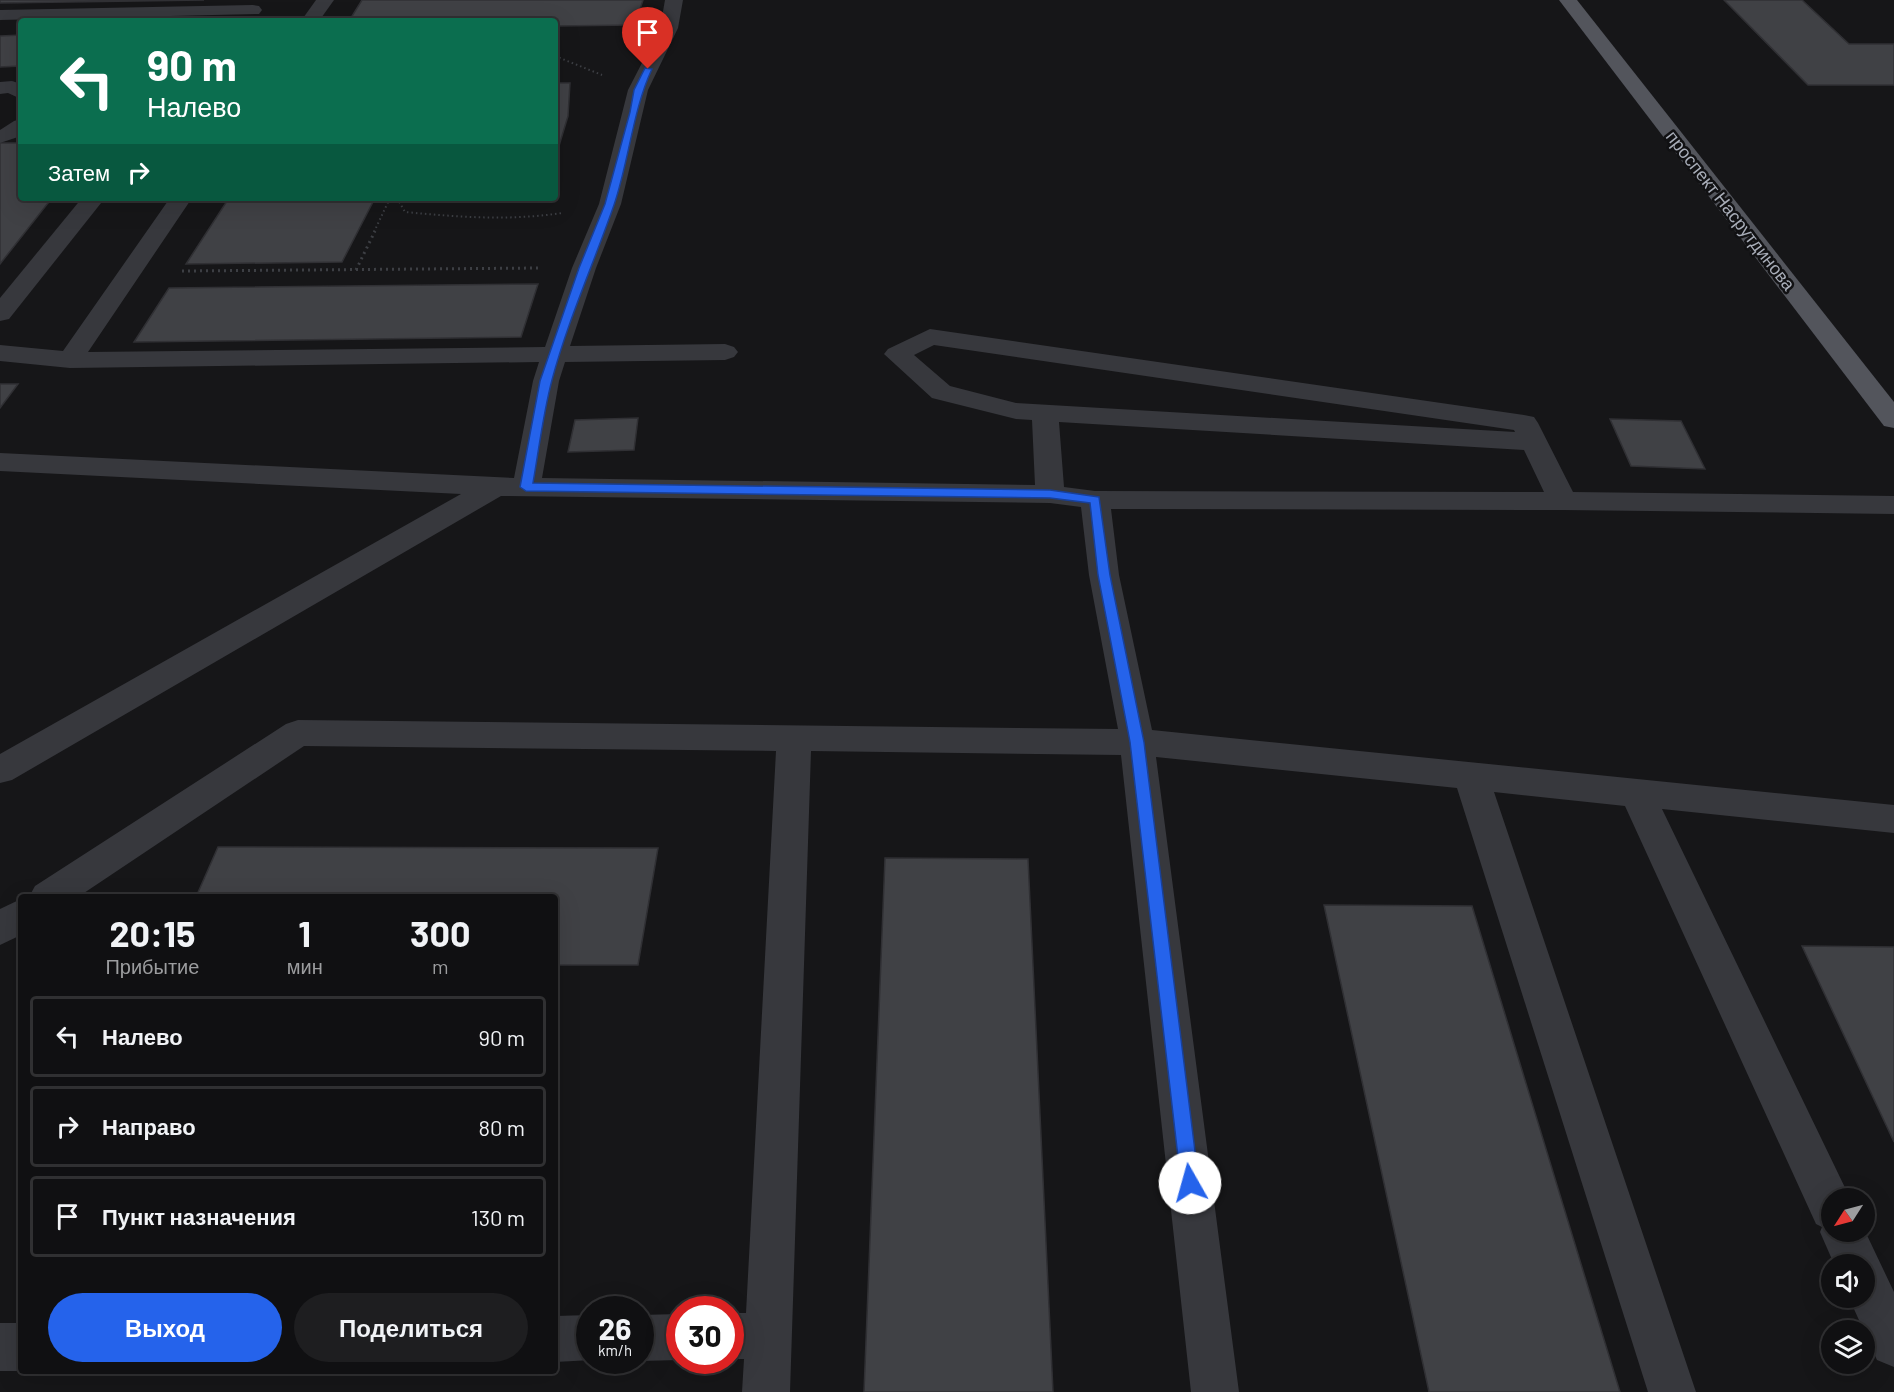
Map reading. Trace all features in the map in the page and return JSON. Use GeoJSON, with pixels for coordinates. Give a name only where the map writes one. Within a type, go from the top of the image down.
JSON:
{"type":"FeatureCollection","features":[{"type":"Feature","properties":{"kind":"main road","name":"проспект Насрутдинова"},"geometry":{"type":"LineString","coordinates":[[1568,0],[1894,420]]}},
{"type":"Feature","properties":{"kind":"street"},"geometry":{"type":"LineString","coordinates":[[312,18],[325,0]]}},
{"type":"Feature","properties":{"kind":"street"},"geometry":{"type":"LineString","coordinates":[[0,770],[511,487],[584,268],[610,204],[638,90],[669,28],[674,0]]}},
{"type":"Feature","properties":{"kind":"street"},"geometry":{"type":"LineString","coordinates":[[0,15],[252,10]]}},
{"type":"Feature","properties":{"kind":"street"},"geometry":{"type":"LineString","coordinates":[[0,88],[12,87],[18,91]]}},
{"type":"Feature","properties":{"kind":"street"},"geometry":{"type":"LineString","coordinates":[[0,137],[12,133],[18,128]]}},
{"type":"Feature","properties":{"kind":"street"},"geometry":{"type":"LineString","coordinates":[[0,314],[92,201]]}},
{"type":"Feature","properties":{"kind":"street"},"geometry":{"type":"LineString","coordinates":[[70,360],[128,272],[180,201]]}},
{"type":"Feature","properties":{"kind":"street"},"geometry":{"type":"LineString","coordinates":[[0,274],[34,273]]}},
{"type":"Feature","properties":{"kind":"street"},"geometry":{"type":"LineString","coordinates":[[1534,442],[1016,411],[941,392],[897,354],[930,337],[1524,423],[1534,442],[1563,501]]}},
{"type":"Feature","properties":{"kind":"street"},"geometry":{"type":"LineString","coordinates":[[0,353],[70,360],[555,356],[725,352]]}},
{"type":"Feature","properties":{"kind":"street"},"geometry":{"type":"LineString","coordinates":[[1044,413],[1050,494]]}},
{"type":"Feature","properties":{"kind":"street"},"geometry":{"type":"LineString","coordinates":[[0,462],[511,487],[1050,494],[1095,500],[1563,501],[1894,505]]}},
{"type":"Feature","properties":{"kind":"street"},"geometry":{"type":"LineString","coordinates":[[1095,500],[1104,575],[1137,742],[1215,1392]]}},
{"type":"Feature","properties":{"kind":"street"},"geometry":{"type":"LineString","coordinates":[[53,894],[298,733],[1137,742],[1894,819]]}},
{"type":"Feature","properties":{"kind":"street"},"geometry":{"type":"LineString","coordinates":[[766,1392],[749,1336],[794,739]]}},
{"type":"Feature","properties":{"kind":"street"},"geometry":{"type":"LineString","coordinates":[[1470,776],[1672,1392]]}},
{"type":"Feature","properties":{"kind":"street"},"geometry":{"type":"LineString","coordinates":[[1637,793],[1822,1188]]}},
{"type":"Feature","properties":{"kind":"street"},"geometry":{"type":"LineString","coordinates":[[0,929],[18,917]]}},
{"type":"Feature","properties":{"kind":"street"},"geometry":{"type":"LineString","coordinates":[[1875,1303],[1894,1343]]}},
{"type":"Feature","properties":{"kind":"street"},"geometry":{"type":"LineString","coordinates":[[558,1339],[576,1338]]}},
{"type":"Feature","properties":{"kind":"street"},"geometry":{"type":"LineString","coordinates":[[0,1347],[18,1347]]}},
{"type":"Feature","properties":{"kind":"path"},"geometry":{"type":"LineString","coordinates":[[558,57],[638,90]]}},
{"type":"Feature","properties":{"kind":"path"},"geometry":{"type":"LineString","coordinates":[[356,270],[389,201]]}},
{"type":"Feature","properties":{"kind":"path"},"geometry":{"type":"LineString","coordinates":[[400,201],[405,212],[483,220],[541,217],[610,204]]}},
{"type":"Feature","properties":{"kind":"path"},"geometry":{"type":"LineString","coordinates":[[128,272],[584,268]]}},
{"type":"Feature","properties":{"kind":"building"},"geometry":{"type":"Polygon","coordinates":[[[0,0],[204,0],[0,3],[0,0]]]}},
{"type":"Feature","properties":{"kind":"building"},"geometry":{"type":"Polygon","coordinates":[[[362,0],[643,0],[635,25],[558,26],[558,18],[351,18],[362,0]]]}},
{"type":"Feature","properties":{"kind":"building"},"geometry":{"type":"Polygon","coordinates":[[[1724,0],[1802,0],[1849,44],[1894,44],[1894,85],[1808,85],[1724,0]]]}},
{"type":"Feature","properties":{"kind":"building"},"geometry":{"type":"Polygon","coordinates":[[[18,35],[18,66],[0,67],[0,36],[18,35]]]}},
{"type":"Feature","properties":{"kind":"building"},"geometry":{"type":"Polygon","coordinates":[[[558,83],[570,83],[568,116],[558,149],[558,83]]]}},
{"type":"Feature","properties":{"kind":"building"},"geometry":{"type":"Polygon","coordinates":[[[0,143],[18,143],[18,201],[50,201],[0,264],[0,143]]]}},
{"type":"Feature","properties":{"kind":"building"},"geometry":{"type":"Polygon","coordinates":[[[227,201],[373,201],[342,262],[186,264],[227,201]]]}},
{"type":"Feature","properties":{"kind":"building"},"geometry":{"type":"Polygon","coordinates":[[[538,284],[521,337],[134,342],[169,288],[538,284]]]}},
{"type":"Feature","properties":{"kind":"building"},"geometry":{"type":"Polygon","coordinates":[[[0,384],[18,384],[0,408],[0,384]]]}},
{"type":"Feature","properties":{"kind":"building"},"geometry":{"type":"Polygon","coordinates":[[[638,418],[634,450],[568,452],[575,420],[638,418]]]}},
{"type":"Feature","properties":{"kind":"building"},"geometry":{"type":"Polygon","coordinates":[[[1610,419],[1681,421],[1705,469],[1631,466],[1610,419]]]}},
{"type":"Feature","properties":{"kind":"building"},"geometry":{"type":"Polygon","coordinates":[[[218,847],[658,848],[638,965],[558,965],[558,894],[197,894],[218,847]]]}},
{"type":"Feature","properties":{"kind":"building"},"geometry":{"type":"Polygon","coordinates":[[[885,858],[1028,859],[1053,1392],[864,1392],[885,858]]]}},
{"type":"Feature","properties":{"kind":"building"},"geometry":{"type":"Polygon","coordinates":[[[1324,905],[1472,906],[1620,1392],[1429,1392],[1324,905]]]}},
{"type":"Feature","properties":{"kind":"building"},"geometry":{"type":"Polygon","coordinates":[[[1802,946],[1894,947],[1894,1142],[1802,946]]]}},
{"type":"Feature","properties":{"kind":"route"},"geometry":{"type":"LineString","coordinates":[[648,69],[638,90],[610,204],[584,268],[546,381],[526,487],[1050,494],[1095,500],[1104,575],[1137,742],[1190,1183]]}}]}
